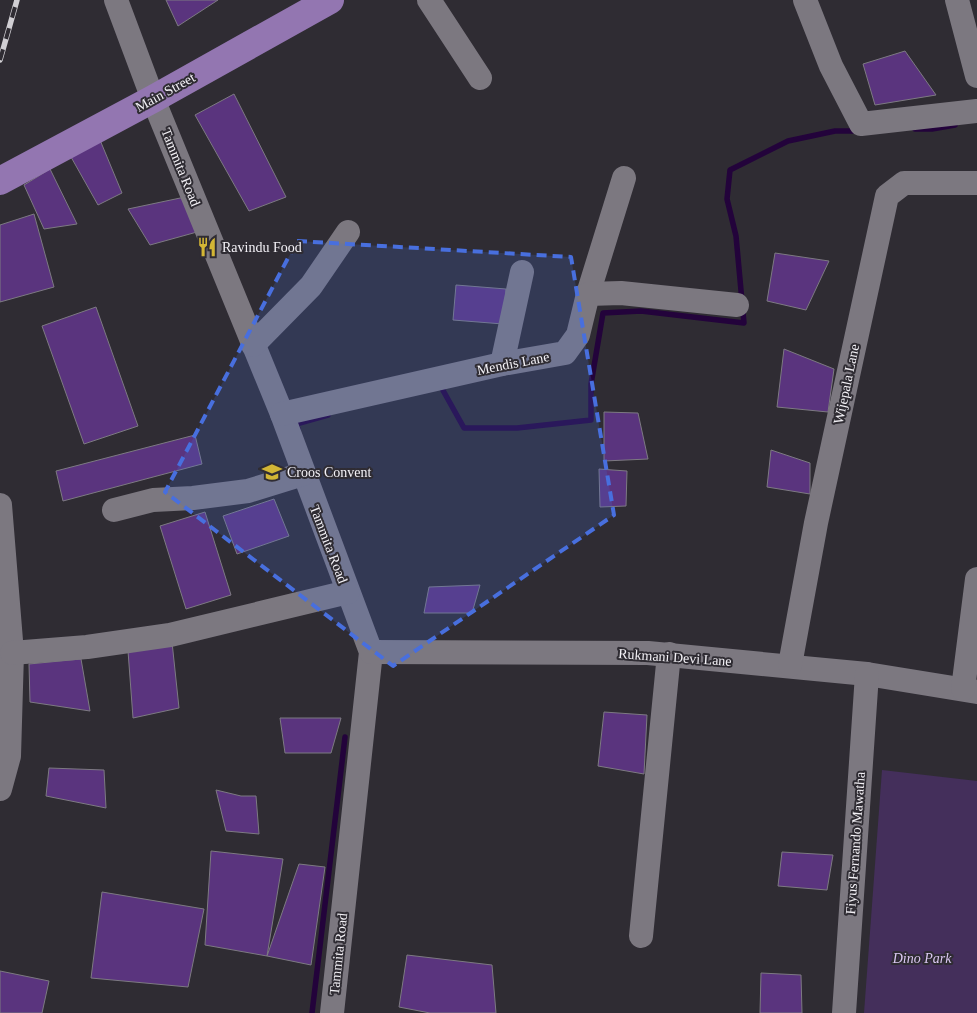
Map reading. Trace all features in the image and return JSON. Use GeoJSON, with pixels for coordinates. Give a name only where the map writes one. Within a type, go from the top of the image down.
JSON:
{"type":"FeatureCollection","features":[{"type":"Feature","properties":{"kind":"main road","name":"Main Street"},"geometry":{"type":"LineString","coordinates":[[0,181],[153,99],[330,0]]}},
{"type":"Feature","properties":{"kind":"street","name":"Tammita Road"},"geometry":{"type":"LineString","coordinates":[[116,0],[153,99],[282,414],[371,652],[332,1013]]}},
{"type":"Feature","properties":{"kind":"street"},"geometry":{"type":"LineString","coordinates":[[429,0],[480,78]]}},
{"type":"Feature","properties":{"kind":"street"},"geometry":{"type":"LineString","coordinates":[[804,0],[832,66],[861,124],[977,111]]}},
{"type":"Feature","properties":{"kind":"street"},"geometry":{"type":"LineString","coordinates":[[957,0],[977,76]]}},
{"type":"Feature","properties":{"kind":"street","name":"Mendis Lane"},"geometry":{"type":"LineString","coordinates":[[282,414],[502,364],[565,352],[578,335],[588,294],[624,178]]}},
{"type":"Feature","properties":{"kind":"street","name":"Wijepala Lane"},"geometry":{"type":"LineString","coordinates":[[790,665],[816,523],[886,196],[904,183],[977,183]]}},
{"type":"Feature","properties":{"kind":"street"},"geometry":{"type":"LineString","coordinates":[[253,345],[311,286],[348,232]]}},
{"type":"Feature","properties":{"kind":"street"},"geometry":{"type":"LineString","coordinates":[[502,364],[522,272]]}},
{"type":"Feature","properties":{"kind":"street"},"geometry":{"type":"LineString","coordinates":[[588,294],[621,293],[737,305]]}},
{"type":"Feature","properties":{"kind":"street"},"geometry":{"type":"LineString","coordinates":[[114,510],[153,500],[193,498],[248,491],[303,474]]}},
{"type":"Feature","properties":{"kind":"street"},"geometry":{"type":"LineString","coordinates":[[0,505],[12,653],[9,756],[0,789]]}},
{"type":"Feature","properties":{"kind":"street"},"geometry":{"type":"LineString","coordinates":[[970,691],[977,579]]}},
{"type":"Feature","properties":{"kind":"street"},"geometry":{"type":"LineString","coordinates":[[12,653],[87,647],[170,635],[348,592]]}},
{"type":"Feature","properties":{"kind":"street","name":"Rukmani Devi Lane"},"geometry":{"type":"LineString","coordinates":[[371,652],[669,654],[867,674],[970,691]]}},
{"type":"Feature","properties":{"kind":"street"},"geometry":{"type":"LineString","coordinates":[[641,936],[669,654]]}},
{"type":"Feature","properties":{"kind":"street","name":"Fiyus Fernando Mawatha"},"geometry":{"type":"LineString","coordinates":[[844,1013],[867,674]]}},
{"type":"Feature","properties":{"kind":"highlighted area"},"geometry":{"type":"Polygon","coordinates":[[[297,241],[571,257],[614,515],[393,666],[165,492],[297,241]]]}},
{"type":"Feature","properties":{"kind":"green space","name":"Dino Park"},"geometry":{"type":"Polygon","coordinates":[[[882,770],[977,781],[977,1013],[864,1013],[882,770]]]}},
{"type":"Feature","properties":{"kind":"building"},"geometry":{"type":"Polygon","coordinates":[[[166,0],[218,0],[178,26],[166,0]]]}},
{"type":"Feature","properties":{"kind":"building"},"geometry":{"type":"Polygon","coordinates":[[[905,51],[936,95],[875,105],[863,64],[905,51]]]}},
{"type":"Feature","properties":{"kind":"building"},"geometry":{"type":"Polygon","coordinates":[[[234,94],[286,197],[249,211],[195,115],[234,94]]]}},
{"type":"Feature","properties":{"kind":"building"},"geometry":{"type":"Polygon","coordinates":[[[100,140],[122,193],[98,205],[71,157],[100,140]]]}},
{"type":"Feature","properties":{"kind":"building"},"geometry":{"type":"Polygon","coordinates":[[[50,169],[77,224],[44,229],[24,185],[50,169]]]}},
{"type":"Feature","properties":{"kind":"building"},"geometry":{"type":"Polygon","coordinates":[[[185,197],[197,232],[150,245],[128,209],[185,197]]]}},
{"type":"Feature","properties":{"kind":"building"},"geometry":{"type":"Polygon","coordinates":[[[34,214],[54,287],[0,302],[0,225],[34,214]]]}},
{"type":"Feature","properties":{"kind":"building"},"geometry":{"type":"Polygon","coordinates":[[[775,253],[829,261],[806,310],[767,301],[775,253]]]}},
{"type":"Feature","properties":{"kind":"building"},"geometry":{"type":"Polygon","coordinates":[[[456,285],[506,289],[503,324],[453,320],[456,285]]]}},
{"type":"Feature","properties":{"kind":"building"},"geometry":{"type":"Polygon","coordinates":[[[96,307],[138,426],[84,444],[42,326],[96,307]]]}},
{"type":"Feature","properties":{"kind":"building"},"geometry":{"type":"Polygon","coordinates":[[[784,349],[834,369],[828,412],[777,407],[784,349]]]}},
{"type":"Feature","properties":{"kind":"building"},"geometry":{"type":"Polygon","coordinates":[[[604,412],[638,413],[648,459],[604,461],[604,412]]]}},
{"type":"Feature","properties":{"kind":"building"},"geometry":{"type":"Polygon","coordinates":[[[195,435],[202,464],[63,501],[56,471],[195,435]]]}},
{"type":"Feature","properties":{"kind":"building"},"geometry":{"type":"Polygon","coordinates":[[[771,450],[810,463],[810,494],[767,487],[771,450]]]}},
{"type":"Feature","properties":{"kind":"building"},"geometry":{"type":"Polygon","coordinates":[[[599,469],[627,471],[626,506],[600,507],[599,469]]]}},
{"type":"Feature","properties":{"kind":"building"},"geometry":{"type":"Polygon","coordinates":[[[274,499],[289,536],[237,554],[223,516],[274,499]]]}},
{"type":"Feature","properties":{"kind":"building"},"geometry":{"type":"Polygon","coordinates":[[[205,512],[231,595],[186,609],[160,526],[205,512]]]}},
{"type":"Feature","properties":{"kind":"building"},"geometry":{"type":"Polygon","coordinates":[[[480,585],[472,613],[424,613],[429,587],[480,585]]]}},
{"type":"Feature","properties":{"kind":"building"},"geometry":{"type":"Polygon","coordinates":[[[172,642],[179,708],[133,718],[128,651],[172,642]]]}},
{"type":"Feature","properties":{"kind":"building"},"geometry":{"type":"Polygon","coordinates":[[[81,659],[90,711],[30,702],[29,664],[81,659]]]}},
{"type":"Feature","properties":{"kind":"building"},"geometry":{"type":"Polygon","coordinates":[[[604,712],[647,715],[644,774],[598,766],[604,712]]]}},
{"type":"Feature","properties":{"kind":"building"},"geometry":{"type":"Polygon","coordinates":[[[280,718],[341,718],[331,753],[285,753],[280,718]]]}},
{"type":"Feature","properties":{"kind":"building"},"geometry":{"type":"Polygon","coordinates":[[[49,768],[104,770],[106,808],[46,796],[49,768]]]}},
{"type":"Feature","properties":{"kind":"building"},"geometry":{"type":"Polygon","coordinates":[[[216,790],[241,796],[256,796],[259,834],[226,831],[216,790]]]}},
{"type":"Feature","properties":{"kind":"building"},"geometry":{"type":"Polygon","coordinates":[[[211,851],[283,859],[267,956],[205,945],[211,851]]]}},
{"type":"Feature","properties":{"kind":"building"},"geometry":{"type":"Polygon","coordinates":[[[782,852],[833,855],[827,890],[778,886],[782,852]]]}},
{"type":"Feature","properties":{"kind":"building"},"geometry":{"type":"Polygon","coordinates":[[[299,864],[325,867],[311,965],[267,956],[299,864]]]}},
{"type":"Feature","properties":{"kind":"building"},"geometry":{"type":"Polygon","coordinates":[[[102,892],[204,909],[188,987],[91,978],[102,892]]]}},
{"type":"Feature","properties":{"kind":"building"},"geometry":{"type":"Polygon","coordinates":[[[407,955],[492,965],[496,1013],[430,1013],[399,1007],[407,955]]]}},
{"type":"Feature","properties":{"kind":"building"},"geometry":{"type":"Polygon","coordinates":[[[0,971],[49,981],[42,1013],[0,1013],[0,971]]]}},
{"type":"Feature","properties":{"kind":"building"},"geometry":{"type":"Polygon","coordinates":[[[761,973],[801,975],[802,1013],[760,1013],[761,973]]]}},
{"type":"Feature","properties":{"kind":"waterway"},"geometry":{"type":"LineString","coordinates":[[915,129],[932,129],[955,125]]}},
{"type":"Feature","properties":{"kind":"waterway"},"geometry":{"type":"LineString","coordinates":[[439,385],[464,428],[517,428],[591,420],[591,384],[603,313],[641,311],[744,323],[736,236],[727,199],[730,170],[788,141],[835,131],[858,131]]}},
{"type":"Feature","properties":{"kind":"waterway"},"geometry":{"type":"LineString","coordinates":[[298,429],[296,424],[328,415]]}},
{"type":"Feature","properties":{"kind":"waterway"},"geometry":{"type":"LineString","coordinates":[[312,1013],[345,737]]}},
{"type":"Feature","properties":{"kind":"railway"},"geometry":{"type":"LineString","coordinates":[[0,60],[17,0]]}},
{"type":"Feature","properties":{"kind":"place","name":"Ravindu Food"},"geometry":{"type":"Point","coordinates":[207,247]}},
{"type":"Feature","properties":{"kind":"place","name":"Croos Convent"},"geometry":{"type":"Point","coordinates":[272,472]}}]}
